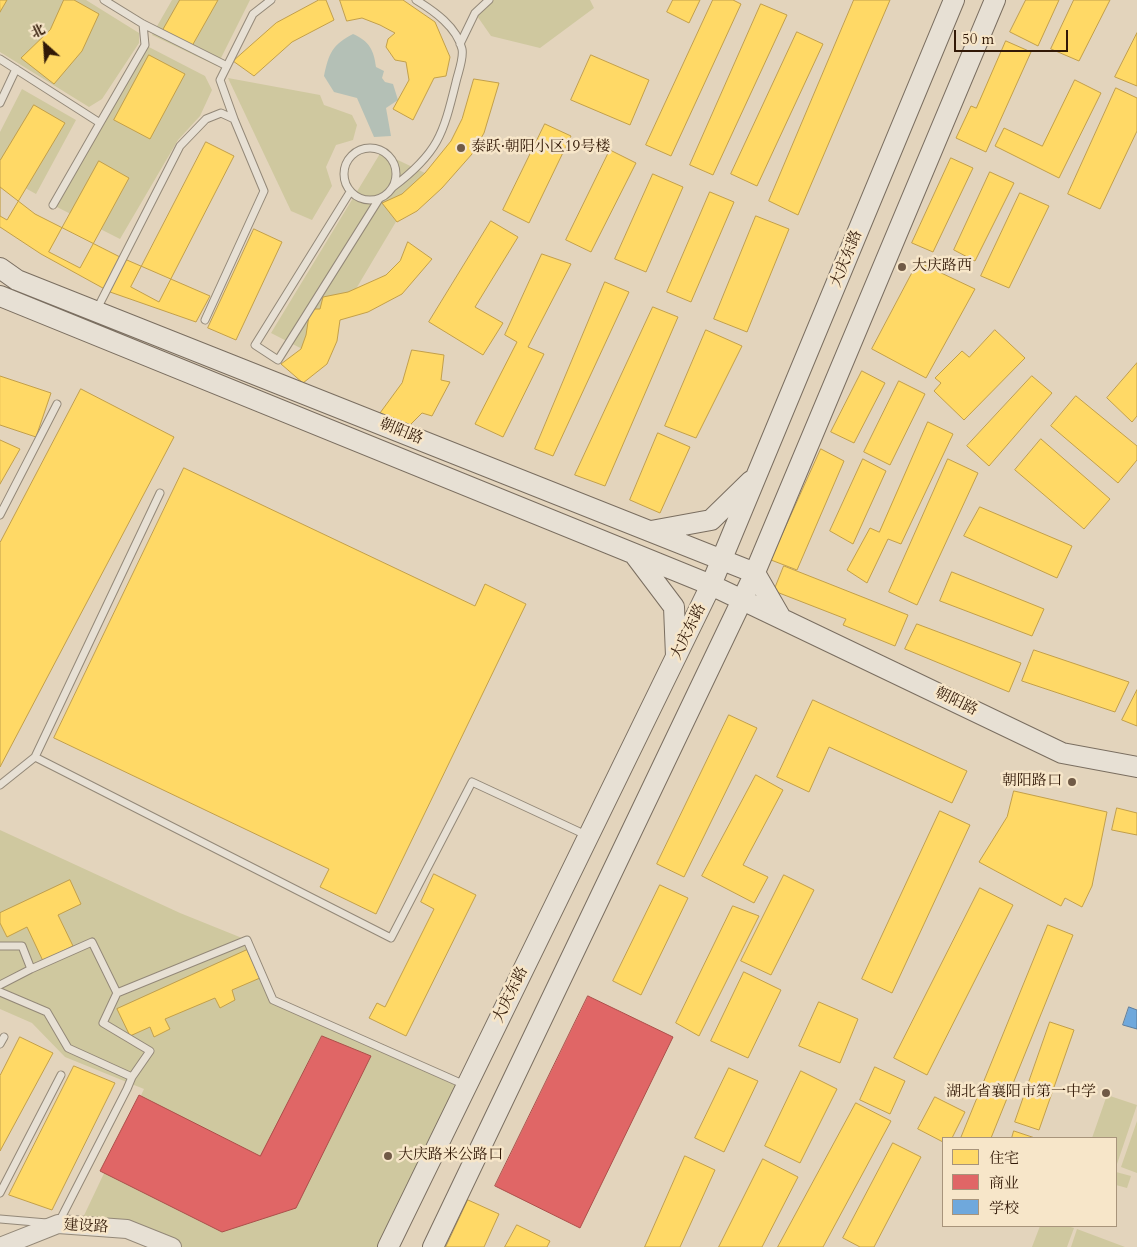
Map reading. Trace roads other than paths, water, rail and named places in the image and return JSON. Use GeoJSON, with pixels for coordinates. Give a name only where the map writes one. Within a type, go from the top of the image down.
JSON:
{"type":"FeatureCollection","features":[{"type":"Feature","properties":{"kind":"main road","name":"大庆东路"},"geometry":{"type":"LineString","coordinates":[[388,1247],[711,585],[954,0]]}},
{"type":"Feature","properties":{"kind":"main road"},"geometry":{"type":"LineString","coordinates":[[433,1247],[755,574],[995,0]]}},
{"type":"Feature","properties":{"kind":"main road","name":"朝阳路"},"geometry":{"type":"LineString","coordinates":[[0,268],[17,280],[722,559],[755,574]]}},
{"type":"Feature","properties":{"kind":"main road","name":"朝阳路"},"geometry":{"type":"LineString","coordinates":[[0,296],[711,585],[1062,753],[1137,767]]}},
{"type":"Feature","properties":{"kind":"main road"},"geometry":{"type":"LineString","coordinates":[[651,531],[711,520],[757,474]]}},
{"type":"Feature","properties":{"kind":"main road"},"geometry":{"type":"LineString","coordinates":[[634,554],[674,607],[676,658]]}},
{"type":"Feature","properties":{"kind":"main road"},"geometry":{"type":"LineString","coordinates":[[755,574],[781,618]]}},
{"type":"Feature","properties":{"kind":"street","name":"建设路"},"geometry":{"type":"LineString","coordinates":[[0,1247],[58,1224],[127,1229],[172,1247]]}},
{"type":"Feature","properties":{"kind":"lane"},"geometry":{"type":"LineString","coordinates":[[104,0],[143,24],[227,66]]}},
{"type":"Feature","properties":{"kind":"lane"},"geometry":{"type":"LineString","coordinates":[[205,320],[264,191],[220,80],[253,14],[271,0]]}},
{"type":"Feature","properties":{"kind":"lane"},"geometry":{"type":"LineString","coordinates":[[350,192],[255,345],[278,360],[379,199],[432,152],[446,124],[463,51],[456,33],[430,8],[416,0]]}},
{"type":"Feature","properties":{"kind":"lane"},"geometry":{"type":"LineString","coordinates":[[460,44],[475,13],[489,0]]}},
{"type":"Feature","properties":{"kind":"lane"},"geometry":{"type":"LineString","coordinates":[[53,205],[146,44],[143,24]]}},
{"type":"Feature","properties":{"kind":"lane"},"geometry":{"type":"LineString","coordinates":[[0,60],[100,123]]}},
{"type":"Feature","properties":{"kind":"lane"},"geometry":{"type":"LineString","coordinates":[[0,103],[16,70]]}},
{"type":"Feature","properties":{"kind":"lane"},"geometry":{"type":"LineString","coordinates":[[96,311],[180,146],[206,119],[221,113],[234,119]]}},
{"type":"Feature","properties":{"kind":"lane"},"geometry":{"type":"LineString","coordinates":[[379,199],[365,200],[350,192],[345,184],[344,167],[354,153],[362,149],[380,150],[393,162],[396,179],[393,187]]}},
{"type":"Feature","properties":{"kind":"lane"},"geometry":{"type":"LineString","coordinates":[[0,515],[57,404]]}},
{"type":"Feature","properties":{"kind":"lane"},"geometry":{"type":"LineString","coordinates":[[0,785],[35,757],[160,493]]}},
{"type":"Feature","properties":{"kind":"lane"},"geometry":{"type":"LineString","coordinates":[[35,757],[391,938],[472,782],[589,836]]}},
{"type":"Feature","properties":{"kind":"lane"},"geometry":{"type":"LineString","coordinates":[[0,1218],[58,1224],[132,1076],[150,1051],[103,1023],[117,993],[247,940],[273,1000],[467,1086]]}},
{"type":"Feature","properties":{"kind":"lane"},"geometry":{"type":"LineString","coordinates":[[0,985],[92,942],[117,993]]}},
{"type":"Feature","properties":{"kind":"lane"},"geometry":{"type":"LineString","coordinates":[[0,946],[22,946],[31,969]]}},
{"type":"Feature","properties":{"kind":"lane"},"geometry":{"type":"LineString","coordinates":[[0,992],[47,1012],[68,1048],[132,1076]]}},
{"type":"Feature","properties":{"kind":"lane"},"geometry":{"type":"LineString","coordinates":[[0,1193],[61,1075]]}},
{"type":"Feature","properties":{"kind":"place","name":"泰跃·朝阳小区19号楼"},"geometry":{"type":"Point","coordinates":[461,148]}},
{"type":"Feature","properties":{"kind":"place","name":"大庆路西"},"geometry":{"type":"Point","coordinates":[902,267]}},
{"type":"Feature","properties":{"kind":"place","name":"朝阳路口"},"geometry":{"type":"Point","coordinates":[1072,782]}},
{"type":"Feature","properties":{"kind":"place","name":"湖北省襄阳市第一中学"},"geometry":{"type":"Point","coordinates":[1106,1093]}},
{"type":"Feature","properties":{"kind":"place","name":"大庆路米公路口"},"geometry":{"type":"Point","coordinates":[388,1156]}}]}
